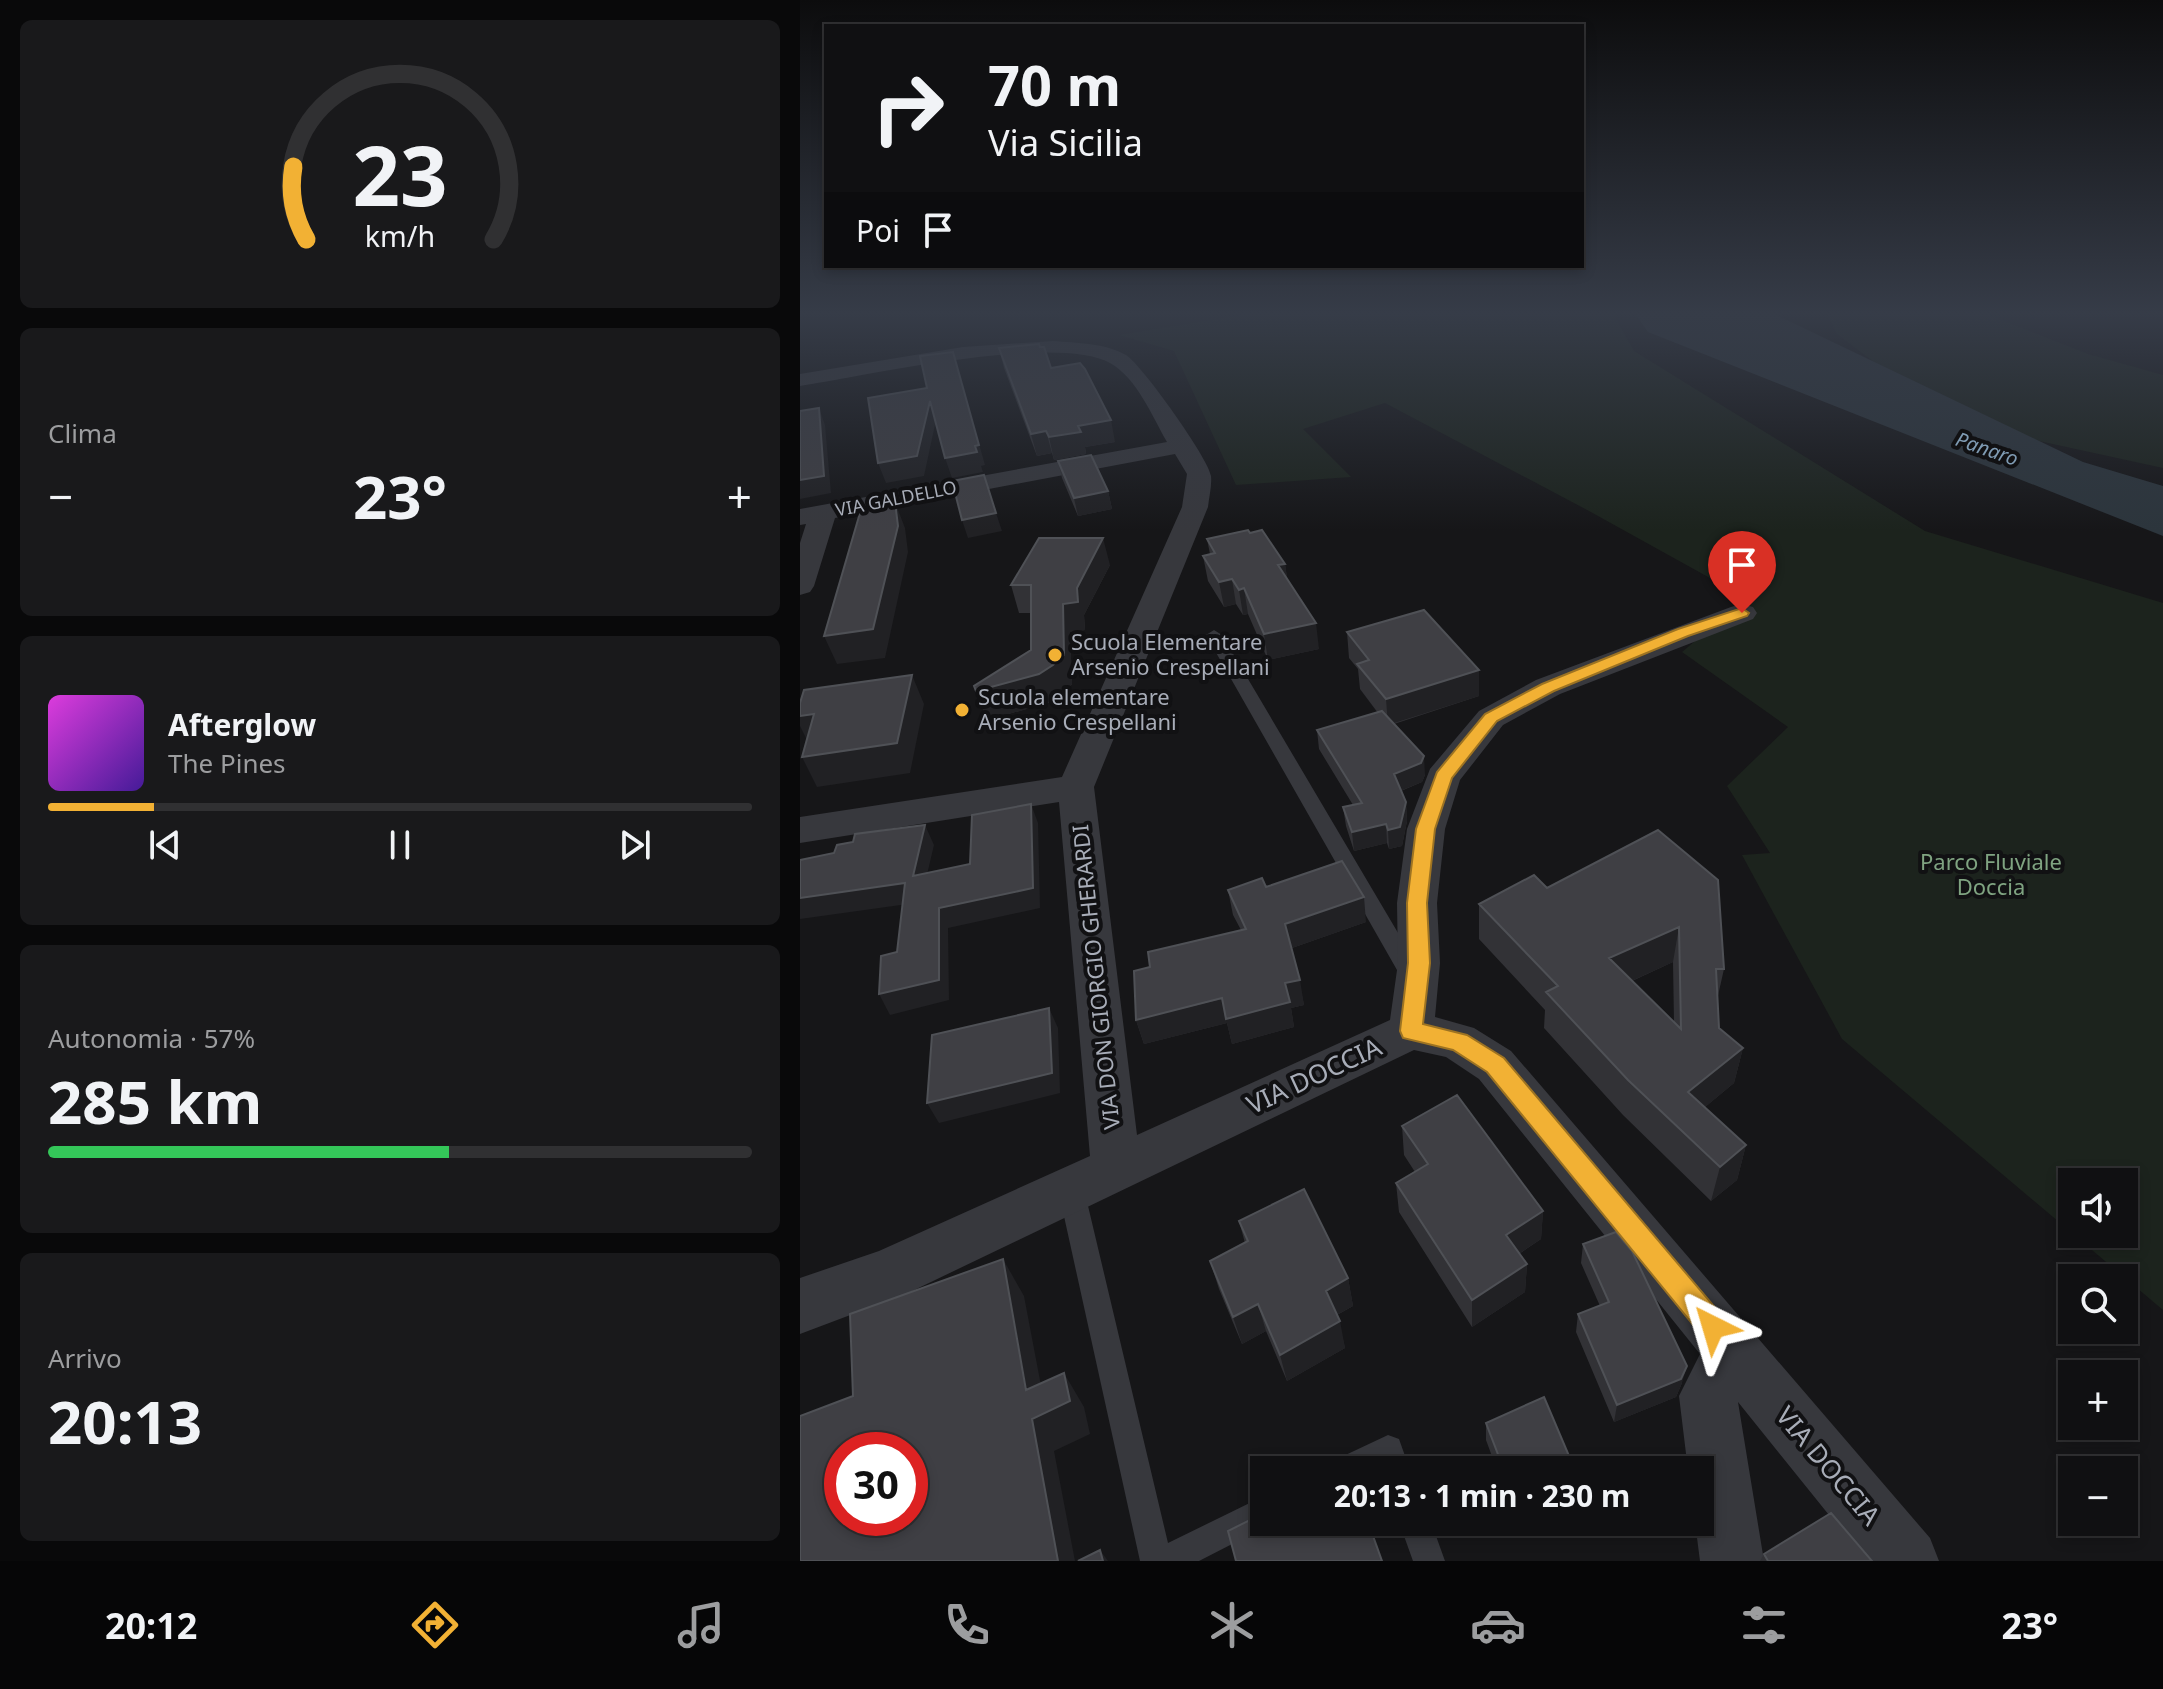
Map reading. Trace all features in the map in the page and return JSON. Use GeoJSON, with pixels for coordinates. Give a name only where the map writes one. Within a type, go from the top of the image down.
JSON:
{"type":"FeatureCollection","features":[{"type":"Feature","properties":{"kind":"street"},"geometry":{"type":"LineString","coordinates":[[800,830],[1076,787],[1195,507],[1199,474],[1141,385]]}},
{"type":"Feature","properties":{"kind":"street","name":"VIA GALDELLO"},"geometry":{"type":"LineString","coordinates":[[812,515],[1182,446]]}},
{"type":"Feature","properties":{"kind":"street"},"geometry":{"type":"LineString","coordinates":[[800,586],[812,515]]}},
{"type":"Feature","properties":{"kind":"street"},"geometry":{"type":"LineString","coordinates":[[1414,1008],[1417,903],[1426,829],[1443,777],[1491,718],[1548,687],[1742,613]]}},
{"type":"Feature","properties":{"kind":"street","name":"VIA DON GIORGIO GHERARDI"},"geometry":{"type":"LineString","coordinates":[[1076,787],[1116,1168]]}},
{"type":"Feature","properties":{"kind":"street","name":"VIA DOCCIA"},"geometry":{"type":"LineString","coordinates":[[800,1306],[887,1275],[1116,1168],[1414,1008],[1495,1065],[1907,1561]]}},
{"type":"Feature","properties":{"kind":"street"},"geometry":{"type":"LineString","coordinates":[[1732,1561],[1708,1396],[1733,1351]]}},
{"type":"Feature","properties":{"kind":"lane"},"geometry":{"type":"LineString","coordinates":[[1214,635],[1414,1008]]}},
{"type":"Feature","properties":{"kind":"lane"},"geometry":{"type":"LineString","coordinates":[[1071,1189],[1156,1561]]}},
{"type":"Feature","properties":{"kind":"lane"},"geometry":{"type":"LineString","coordinates":[[1165,1561],[1250,1519]]}},
{"type":"Feature","properties":{"kind":"lane"},"geometry":{"type":"LineString","coordinates":[[1420,1536],[1429,1561]]}},
{"type":"Feature","properties":{"kind":"green space","name":"Parco Fluviale Doccia"},"geometry":{"type":"Polygon","coordinates":[[[1190,385],[1689,385],[1925,531],[2163,603],[2163,1310],[2138,1289],[2138,1264],[2109,1264],[2090,1248],[2138,1248],[2138,1168],[2058,1168],[2058,1221],[1842,1039],[1742,855],[1770,853],[1727,786],[1788,727],[1682,652],[1746,598],[1385,403],[1303,429],[1351,477],[1236,485],[1190,385]]]}},
{"type":"Feature","properties":{"kind":"green space"},"geometry":{"type":"Polygon","coordinates":[[[1911,385],[2163,385],[2163,468],[2039,441],[1911,385]]]}},
{"type":"Feature","properties":{"kind":"water","name":"Panaro"},"geometry":{"type":"Polygon","coordinates":[[[1781,385],[1922,385],[2083,462],[2163,486],[2163,536],[1781,385]]]}},
{"type":"Feature","properties":{"kind":"building"},"geometry":{"type":"Polygon","coordinates":[[[926,385],[962,385],[979,445],[975,446],[977,452],[945,458],[930,401],[917,456],[878,463],[868,398],[927,388],[926,385]]]}},
{"type":"Feature","properties":{"kind":"building"},"geometry":{"type":"Polygon","coordinates":[[[1013,385],[1093,385],[1111,420],[1078,426],[1081,432],[1049,437],[1046,431],[1031,434],[1013,385]]]}},
{"type":"Feature","properties":{"kind":"building"},"geometry":{"type":"Polygon","coordinates":[[[819,408],[824,476],[800,480],[800,411],[819,408]]]}},
{"type":"Feature","properties":{"kind":"building"},"geometry":{"type":"Polygon","coordinates":[[[1091,455],[1108,491],[1074,498],[1058,461],[1091,455]]]}},
{"type":"Feature","properties":{"kind":"building"},"geometry":{"type":"Polygon","coordinates":[[[984,475],[996,513],[962,520],[952,481],[984,475]]]}},
{"type":"Feature","properties":{"kind":"building"},"geometry":{"type":"Polygon","coordinates":[[[895,502],[898,526],[873,629],[824,636],[862,506],[895,502]]]}},
{"type":"Feature","properties":{"kind":"building"},"geometry":{"type":"Polygon","coordinates":[[[1248,530],[1250,533],[1262,530],[1285,564],[1278,565],[1316,623],[1264,634],[1244,588],[1239,590],[1232,579],[1219,582],[1203,556],[1215,553],[1207,539],[1248,530]]]}},
{"type":"Feature","properties":{"kind":"building"},"geometry":{"type":"Polygon","coordinates":[[[1039,538],[1103,538],[1077,588],[1078,602],[1063,604],[1064,655],[1039,674],[976,691],[974,686],[1031,650],[1031,585],[1011,585],[1039,538]]]}},
{"type":"Feature","properties":{"kind":"building"},"geometry":{"type":"Polygon","coordinates":[[[1424,610],[1479,670],[1386,699],[1357,664],[1369,660],[1347,632],[1424,610]]]}},
{"type":"Feature","properties":{"kind":"building"},"geometry":{"type":"Polygon","coordinates":[[[912,675],[897,743],[802,757],[814,714],[800,716],[804,690],[912,675]]]}},
{"type":"Feature","properties":{"kind":"building"},"geometry":{"type":"Polygon","coordinates":[[[1382,711],[1424,756],[1421,763],[1394,774],[1406,802],[1400,827],[1388,830],[1386,824],[1352,832],[1343,807],[1362,803],[1317,730],[1382,711]]]}},
{"type":"Feature","properties":{"kind":"building"},"geometry":{"type":"Polygon","coordinates":[[[1031,804],[1033,888],[939,908],[939,980],[879,994],[881,956],[897,952],[905,883],[800,898],[800,860],[834,853],[837,845],[853,842],[855,834],[925,825],[913,876],[970,864],[972,815],[1031,804]]]}},
{"type":"Feature","properties":{"kind":"building"},"geometry":{"type":"Polygon","coordinates":[[[1658,830],[1718,880],[1724,969],[1716,969],[1719,1028],[1743,1048],[1688,1092],[1746,1145],[1720,1167],[1628,1080],[1546,992],[1558,986],[1479,904],[1534,875],[1547,888],[1658,830]],[[1679,927],[1609,958],[1681,1029],[1679,927]]]}},
{"type":"Feature","properties":{"kind":"building"},"geometry":{"type":"Polygon","coordinates":[[[1342,861],[1364,897],[1285,924],[1300,980],[1285,983],[1290,1002],[1226,1019],[1222,998],[1136,1020],[1134,971],[1150,967],[1148,952],[1246,929],[1228,890],[1262,878],[1266,887],[1342,861]]]}},
{"type":"Feature","properties":{"kind":"building"},"geometry":{"type":"Polygon","coordinates":[[[1049,1008],[1052,1073],[927,1103],[932,1035],[1049,1008]]]}},
{"type":"Feature","properties":{"kind":"building"},"geometry":{"type":"Polygon","coordinates":[[[1457,1095],[1543,1211],[1506,1235],[1527,1264],[1472,1300],[1396,1183],[1428,1164],[1402,1126],[1457,1095]]]}},
{"type":"Feature","properties":{"kind":"building"},"geometry":{"type":"Polygon","coordinates":[[[1304,1189],[1348,1278],[1326,1291],[1340,1321],[1280,1355],[1258,1304],[1233,1317],[1210,1261],[1248,1241],[1239,1221],[1304,1189]]]}},
{"type":"Feature","properties":{"kind":"building"},"geometry":{"type":"Polygon","coordinates":[[[1616,1232],[1632,1251],[1687,1366],[1681,1379],[1617,1405],[1578,1314],[1609,1302],[1583,1244],[1616,1232]]]}},
{"type":"Feature","properties":{"kind":"building"},"geometry":{"type":"Polygon","coordinates":[[[1003,1259],[1026,1390],[1064,1373],[1070,1401],[1032,1419],[1058,1561],[800,1561],[800,1416],[853,1396],[850,1314],[1003,1259]]]}},
{"type":"Feature","properties":{"kind":"building"},"geometry":{"type":"Polygon","coordinates":[[[1544,1397],[1569,1456],[1499,1456],[1486,1423],[1544,1397]]]}},
{"type":"Feature","properties":{"kind":"building"},"geometry":{"type":"Polygon","coordinates":[[[1831,1513],[1872,1561],[1768,1561],[1764,1554],[1831,1513]]]}},
{"type":"Feature","properties":{"kind":"building"},"geometry":{"type":"Polygon","coordinates":[[[1250,1520],[1250,1536],[1373,1536],[1382,1561],[1236,1561],[1228,1531],[1250,1520]]]}},
{"type":"Feature","properties":{"kind":"building"},"geometry":{"type":"Polygon","coordinates":[[[1100,1550],[1103,1561],[1078,1561],[1100,1550]]]}},
{"type":"Feature","properties":{"kind":"place","name":"Scuola Elementare Arsenio Crespellani"},"geometry":{"type":"Point","coordinates":[1055,655]}},
{"type":"Feature","properties":{"kind":"place","name":"Scuola elementare Arsenio Crespellani"},"geometry":{"type":"Point","coordinates":[962,710]}},
{"type":"Feature","properties":{"kind":"route"},"geometry":{"type":"LineString","coordinates":[[1713,1327],[1495,1065],[1458,1041],[1411,1031],[1419,963],[1417,903],[1426,829],[1443,777],[1491,718],[1548,687],[1742,613]]}}]}
